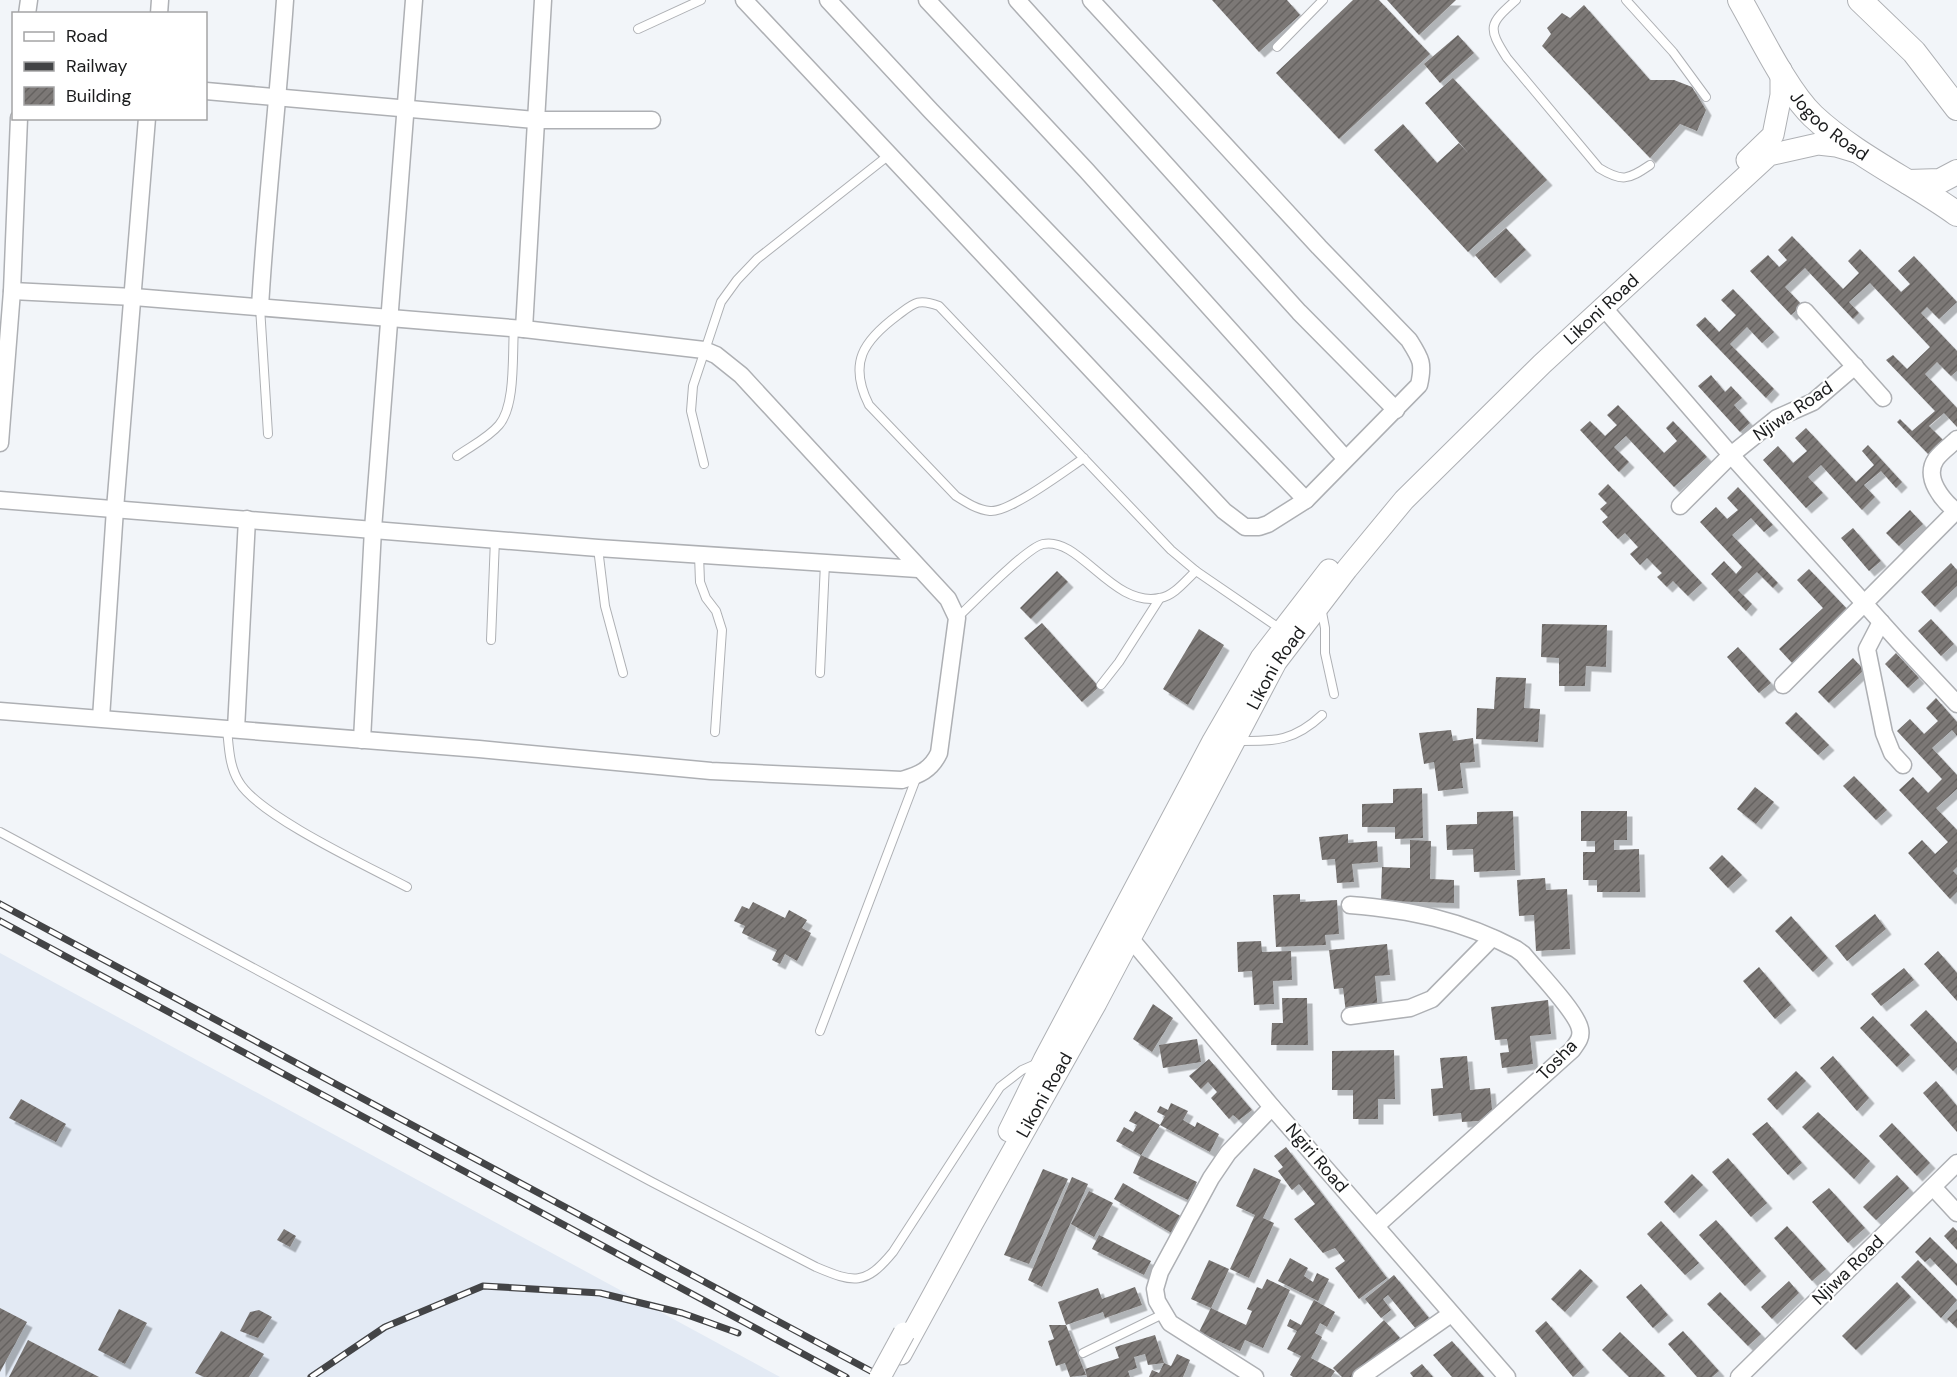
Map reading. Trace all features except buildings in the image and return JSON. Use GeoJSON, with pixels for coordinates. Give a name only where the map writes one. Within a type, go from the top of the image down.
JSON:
{"type":"FeatureCollection","features":[{"type":"Feature","properties":{"kind":"main road"},"geometry":{"type":"LineString","coordinates":[[1860,0],[1914,52],[1957,108]]}},
{"type":"Feature","properties":{"kind":"main road","name":"Jogoo Road"},"geometry":{"type":"LineString","coordinates":[[1748,7],[1780,70],[1812,114],[1860,153],[1957,214]]}},
{"type":"Feature","properties":{"kind":"main road"},"geometry":{"type":"LineString","coordinates":[[1908,182],[1940,181],[1957,172]]}},
{"type":"Feature","properties":{"kind":"street"},"geometry":{"type":"LineString","coordinates":[[260,307],[266,215],[279,97],[285,0]]}},
{"type":"Feature","properties":{"kind":"street"},"geometry":{"type":"LineString","coordinates":[[362,740],[373,529],[414,0]]}},
{"type":"Feature","properties":{"kind":"street"},"geometry":{"type":"LineString","coordinates":[[519,328],[543,0]]}},
{"type":"Feature","properties":{"kind":"street"},"geometry":{"type":"LineString","coordinates":[[744,0],[1233,520],[1245,527],[1259,527],[1268,524],[1306,500],[1419,385],[1423,368],[1409,340],[1319,247],[1091,0]]}},
{"type":"Feature","properties":{"kind":"street"},"geometry":{"type":"LineString","coordinates":[[828,0],[931,111],[1306,500]]}},
{"type":"Feature","properties":{"kind":"street"},"geometry":{"type":"LineString","coordinates":[[927,0],[1094,179],[1345,458]]}},
{"type":"Feature","properties":{"kind":"street"},"geometry":{"type":"LineString","coordinates":[[1017,0],[1299,312],[1396,410]]}},
{"type":"Feature","properties":{"kind":"street","name":"Likoni Road"},"geometry":{"type":"LineString","coordinates":[[880,1377],[906,1336],[1072,1027],[1213,741],[1261,658],[1350,546],[1405,487],[1501,389],[1773,135],[1781,95],[1780,70]]}},
{"type":"Feature","properties":{"kind":"street"},"geometry":{"type":"LineString","coordinates":[[207,91],[535,120],[652,120]]}},
{"type":"Feature","properties":{"kind":"street"},"geometry":{"type":"LineString","coordinates":[[0,443],[12,291],[19,120]]}},
{"type":"Feature","properties":{"kind":"street"},"geometry":{"type":"LineString","coordinates":[[101,718],[115,509],[147,120]]}},
{"type":"Feature","properties":{"kind":"street","name":"Likoni Road"},"geometry":{"type":"LineString","coordinates":[[888,1377],[906,1336],[1044,1060],[1072,1027],[1130,938],[1276,662],[1321,603],[1404,501],[1604,307],[1769,155],[1818,144],[1836,146],[1860,153]]}},
{"type":"Feature","properties":{"kind":"street"},"geometry":{"type":"LineString","coordinates":[[0,711],[711,771],[902,780],[917,775],[934,764],[939,753],[957,618],[948,599],[741,375],[716,355],[704,350],[519,328],[134,297],[12,291]]}},
{"type":"Feature","properties":{"kind":"street"},"geometry":{"type":"LineString","coordinates":[[1604,307],[1731,455],[1957,704]]}},
{"type":"Feature","properties":{"kind":"street"},"geometry":{"type":"LineString","coordinates":[[1805,311],[1884,398]]}},
{"type":"Feature","properties":{"kind":"street","name":"Njiwa Road"},"geometry":{"type":"LineString","coordinates":[[1680,506],[1731,455],[1777,418],[1813,402],[1855,366]]}},
{"type":"Feature","properties":{"kind":"street"},"geometry":{"type":"LineString","coordinates":[[1783,685],[1956,512],[1940,497],[1932,473],[1935,460],[1957,439]]}},
{"type":"Feature","properties":{"kind":"street"},"geometry":{"type":"LineString","coordinates":[[0,500],[598,548],[918,569]]}},
{"type":"Feature","properties":{"kind":"street"},"geometry":{"type":"LineString","coordinates":[[231,729],[247,519]]}},
{"type":"Feature","properties":{"kind":"street"},"geometry":{"type":"LineString","coordinates":[[1881,622],[1867,649],[1884,733],[1892,753],[1902,765]]}},
{"type":"Feature","properties":{"kind":"street","name":"Tosha"},"geometry":{"type":"LineString","coordinates":[[1350,905],[1407,910],[1431,915],[1516,949],[1523,954],[1573,1013],[1581,1030],[1580,1039],[1572,1050],[1376,1226]]}},
{"type":"Feature","properties":{"kind":"street","name":"Ngiri Road"},"geometry":{"type":"LineString","coordinates":[[1130,938],[1272,1107],[1507,1377]]}},
{"type":"Feature","properties":{"kind":"street"},"geometry":{"type":"LineString","coordinates":[[1350,1016],[1410,1008],[1432,999],[1492,938]]}},
{"type":"Feature","properties":{"kind":"street"},"geometry":{"type":"LineString","coordinates":[[1255,1377],[1170,1323],[1157,1301],[1155,1289],[1160,1272],[1211,1178],[1228,1153],[1272,1107]]}},
{"type":"Feature","properties":{"kind":"street","name":"Njiwa Road"},"geometry":{"type":"LineString","coordinates":[[1739,1377],[1957,1163]]}},
{"type":"Feature","properties":{"kind":"street"},"geometry":{"type":"LineString","coordinates":[[1933,1187],[1957,1213]]}},
{"type":"Feature","properties":{"kind":"street"},"geometry":{"type":"LineString","coordinates":[[1361,1377],[1451,1314]]}},
{"type":"Feature","properties":{"kind":"lane"},"geometry":{"type":"LineString","coordinates":[[638,29],[701,0]]}},
{"type":"Feature","properties":{"kind":"lane"},"geometry":{"type":"LineString","coordinates":[[1277,47],[1323,0]]}},
{"type":"Feature","properties":{"kind":"lane"},"geometry":{"type":"LineString","coordinates":[[1516,0],[1498,16],[1492,27],[1495,40],[1507,58],[1599,168],[1611,176],[1624,180],[1650,165]]}},
{"type":"Feature","properties":{"kind":"lane"},"geometry":{"type":"LineString","coordinates":[[1626,0],[1672,52],[1706,97]]}},
{"type":"Feature","properties":{"kind":"lane"},"geometry":{"type":"LineString","coordinates":[[704,464],[691,411],[693,386],[721,303],[737,280],[757,259],[889,155]]}},
{"type":"Feature","properties":{"kind":"lane"},"geometry":{"type":"LineString","coordinates":[[1084,458],[1010,506],[992,512],[974,507],[956,496],[869,405],[860,386],[859,368],[865,348],[876,331],[915,302],[926,301],[939,306],[1171,549],[1196,571],[1282,630]]}},
{"type":"Feature","properties":{"kind":"lane"},"geometry":{"type":"LineString","coordinates":[[260,307],[268,434]]}},
{"type":"Feature","properties":{"kind":"lane"},"geometry":{"type":"LineString","coordinates":[[457,456],[489,435],[500,424],[507,411],[519,328]]}},
{"type":"Feature","properties":{"kind":"lane"},"geometry":{"type":"LineString","coordinates":[[491,640],[495,539]]}},
{"type":"Feature","properties":{"kind":"lane"},"geometry":{"type":"LineString","coordinates":[[957,618],[1025,554],[1041,544],[1054,543],[1068,548],[1108,582],[1142,598],[1160,598],[1174,591],[1196,571]]}},
{"type":"Feature","properties":{"kind":"lane"},"geometry":{"type":"LineString","coordinates":[[598,548],[604,606],[622,673]]}},
{"type":"Feature","properties":{"kind":"lane"},"geometry":{"type":"LineString","coordinates":[[699,555],[699,582],[706,598],[716,611],[722,630],[715,732]]}},
{"type":"Feature","properties":{"kind":"lane"},"geometry":{"type":"LineString","coordinates":[[820,673],[825,563]]}},
{"type":"Feature","properties":{"kind":"lane"},"geometry":{"type":"LineString","coordinates":[[1101,684],[1119,662],[1160,598]]}},
{"type":"Feature","properties":{"kind":"lane"},"geometry":{"type":"LineString","coordinates":[[1321,603],[1325,628],[1325,652],[1334,694]]}},
{"type":"Feature","properties":{"kind":"lane"},"geometry":{"type":"LineString","coordinates":[[1234,741],[1276,741],[1307,730],[1322,715]]}},
{"type":"Feature","properties":{"kind":"lane"},"geometry":{"type":"LineString","coordinates":[[231,729],[232,770],[240,785],[254,800],[292,825],[407,887]]}},
{"type":"Feature","properties":{"kind":"lane"},"geometry":{"type":"LineString","coordinates":[[820,1031],[917,775]]}},
{"type":"Feature","properties":{"kind":"lane"},"geometry":{"type":"LineString","coordinates":[[0,832],[652,1182],[816,1267],[840,1277],[856,1279],[879,1269],[893,1252],[1000,1087],[1022,1070],[1044,1060]]}},
{"type":"Feature","properties":{"kind":"lane"},"geometry":{"type":"LineString","coordinates":[[1083,1353],[1163,1314]]}},
{"type":"Feature","properties":{"kind":"shaded area"},"geometry":{"type":"Polygon","coordinates":[[[0,953],[780,1377],[0,1377],[0,953]]]}},
{"type":"Feature","properties":{"kind":"railway"},"geometry":{"type":"LineString","coordinates":[[0,904],[882,1377]]}},
{"type":"Feature","properties":{"kind":"railway"},"geometry":{"type":"LineString","coordinates":[[0,921],[846,1377]]}},
{"type":"Feature","properties":{"kind":"railway"},"geometry":{"type":"LineString","coordinates":[[311,1377],[385,1327],[483,1286],[600,1293],[682,1313],[738,1333]]}}]}
